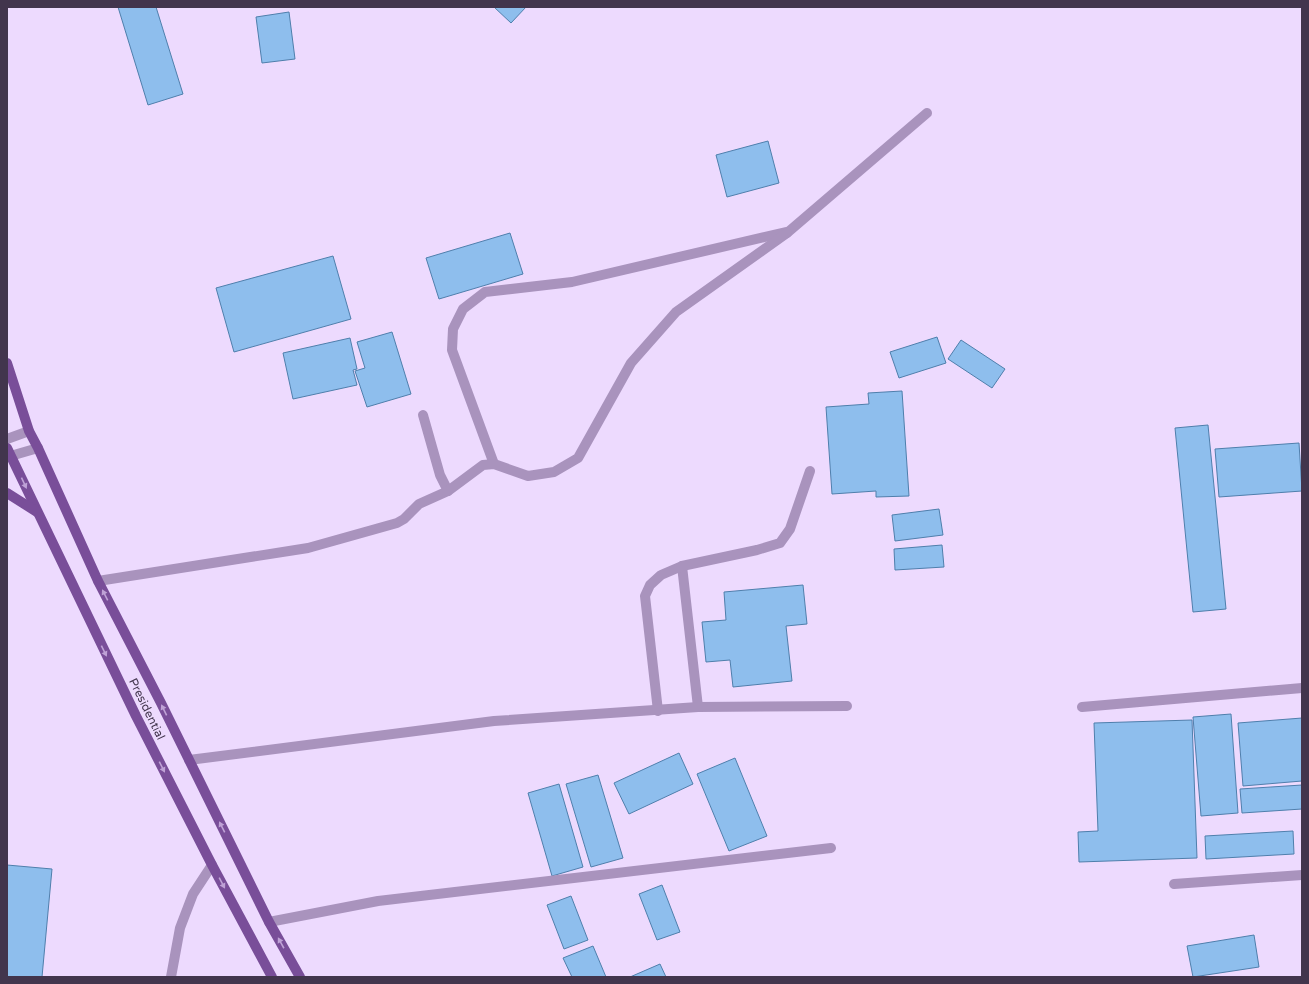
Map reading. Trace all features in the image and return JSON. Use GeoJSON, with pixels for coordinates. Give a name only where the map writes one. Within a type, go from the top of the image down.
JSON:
{"type":"FeatureCollection","features":[{"type":"Feature","properties":{"kind":"main road"},"geometry":{"type":"LineString","coordinates":[[7,363],[29,431],[98,581],[269,922],[300,977]]}},
{"type":"Feature","properties":{"kind":"main road","name":"Presidential"},"geometry":{"type":"LineString","coordinates":[[8,453],[136,716],[212,865],[272,977]]}},
{"type":"Feature","properties":{"kind":"main road"},"geometry":{"type":"LineString","coordinates":[[7,493],[38,512]]}},
{"type":"Feature","properties":{"kind":"street"},"geometry":{"type":"LineString","coordinates":[[98,581],[308,548],[397,523],[404,520],[419,504],[448,491],[483,465],[494,464],[528,476],[554,472],[578,458],[632,363],[676,312],[787,233],[928,113]]}},
{"type":"Feature","properties":{"kind":"street"},"geometry":{"type":"LineString","coordinates":[[494,464],[452,350],[454,330],[463,310],[485,292],[572,282],[787,233]]}},
{"type":"Feature","properties":{"kind":"street"},"geometry":{"type":"LineString","coordinates":[[423,416],[440,474],[448,491]]}},
{"type":"Feature","properties":{"kind":"street"},"geometry":{"type":"LineString","coordinates":[[7,439],[29,431]]}},
{"type":"Feature","properties":{"kind":"street"},"geometry":{"type":"LineString","coordinates":[[8,453],[38,448]]}},
{"type":"Feature","properties":{"kind":"street"},"geometry":{"type":"LineString","coordinates":[[658,710],[645,596],[650,585],[661,575],[682,566],[757,550],[780,543],[790,530],[810,471]]}},
{"type":"Feature","properties":{"kind":"street"},"geometry":{"type":"LineString","coordinates":[[682,566],[698,707]]}},
{"type":"Feature","properties":{"kind":"street"},"geometry":{"type":"LineString","coordinates":[[1082,707],[1302,688]]}},
{"type":"Feature","properties":{"kind":"street"},"geometry":{"type":"LineString","coordinates":[[189,760],[494,721],[698,707],[847,706]]}},
{"type":"Feature","properties":{"kind":"street"},"geometry":{"type":"LineString","coordinates":[[269,922],[378,901],[831,848]]}},
{"type":"Feature","properties":{"kind":"street"},"geometry":{"type":"LineString","coordinates":[[171,977],[180,928],[193,894],[212,865]]}},
{"type":"Feature","properties":{"kind":"street"},"geometry":{"type":"LineString","coordinates":[[1174,884],[1302,875]]}},
{"type":"Feature","properties":{"kind":"building"},"geometry":{"type":"Polygon","coordinates":[[[118,7],[156,7],[183,94],[148,105],[118,7]]]}},
{"type":"Feature","properties":{"kind":"building"},"geometry":{"type":"Polygon","coordinates":[[[494,7],[526,7],[511,23],[494,7]]]}},
{"type":"Feature","properties":{"kind":"building"},"geometry":{"type":"Polygon","coordinates":[[[289,12],[295,59],[262,63],[256,17],[289,12]]]}},
{"type":"Feature","properties":{"kind":"building"},"geometry":{"type":"Polygon","coordinates":[[[768,141],[779,183],[727,197],[716,155],[768,141]]]}},
{"type":"Feature","properties":{"kind":"building"},"geometry":{"type":"Polygon","coordinates":[[[510,233],[523,274],[439,299],[426,258],[510,233]]]}},
{"type":"Feature","properties":{"kind":"building"},"geometry":{"type":"Polygon","coordinates":[[[333,256],[351,319],[234,352],[216,288],[333,256]]]}},
{"type":"Feature","properties":{"kind":"building"},"geometry":{"type":"Polygon","coordinates":[[[392,332],[411,394],[367,407],[355,371],[365,368],[357,342],[392,332]]]}},
{"type":"Feature","properties":{"kind":"building"},"geometry":{"type":"Polygon","coordinates":[[[937,337],[946,363],[899,378],[890,352],[937,337]]]}},
{"type":"Feature","properties":{"kind":"building"},"geometry":{"type":"Polygon","coordinates":[[[350,338],[357,369],[353,370],[357,385],[293,399],[283,353],[350,338]]]}},
{"type":"Feature","properties":{"kind":"building"},"geometry":{"type":"Polygon","coordinates":[[[961,340],[1005,369],[992,388],[948,359],[961,340]]]}},
{"type":"Feature","properties":{"kind":"building"},"geometry":{"type":"Polygon","coordinates":[[[902,391],[909,496],[876,497],[876,491],[832,494],[826,407],[869,404],[868,393],[902,391]]]}},
{"type":"Feature","properties":{"kind":"building"},"geometry":{"type":"Polygon","coordinates":[[[1208,425],[1226,609],[1193,612],[1175,428],[1208,425]]]}},
{"type":"Feature","properties":{"kind":"building"},"geometry":{"type":"Polygon","coordinates":[[[1299,443],[1302,491],[1219,497],[1215,449],[1299,443]]]}},
{"type":"Feature","properties":{"kind":"building"},"geometry":{"type":"Polygon","coordinates":[[[939,509],[943,535],[895,541],[892,515],[939,509]]]}},
{"type":"Feature","properties":{"kind":"building"},"geometry":{"type":"Polygon","coordinates":[[[942,545],[944,567],[895,570],[894,549],[942,545]]]}},
{"type":"Feature","properties":{"kind":"building"},"geometry":{"type":"Polygon","coordinates":[[[803,585],[807,624],[786,626],[792,681],[733,687],[730,660],[706,662],[702,622],[726,620],[724,592],[803,585]]]}},
{"type":"Feature","properties":{"kind":"building"},"geometry":{"type":"Polygon","coordinates":[[[1231,714],[1238,813],[1201,816],[1193,717],[1231,714]]]}},
{"type":"Feature","properties":{"kind":"building"},"geometry":{"type":"Polygon","coordinates":[[[1302,718],[1302,781],[1243,786],[1238,723],[1302,718]]]}},
{"type":"Feature","properties":{"kind":"building"},"geometry":{"type":"Polygon","coordinates":[[[1192,720],[1197,858],[1079,862],[1078,832],[1098,831],[1094,723],[1192,720]]]}},
{"type":"Feature","properties":{"kind":"building"},"geometry":{"type":"Polygon","coordinates":[[[679,753],[693,784],[629,814],[614,783],[679,753]]]}},
{"type":"Feature","properties":{"kind":"building"},"geometry":{"type":"Polygon","coordinates":[[[735,758],[767,836],[729,851],[697,774],[735,758]]]}},
{"type":"Feature","properties":{"kind":"building"},"geometry":{"type":"Polygon","coordinates":[[[598,775],[623,858],[591,867],[566,784],[598,775]]]}},
{"type":"Feature","properties":{"kind":"building"},"geometry":{"type":"Polygon","coordinates":[[[559,784],[583,867],[552,876],[528,793],[559,784]]]}},
{"type":"Feature","properties":{"kind":"building"},"geometry":{"type":"Polygon","coordinates":[[[1302,785],[1302,809],[1242,813],[1240,789],[1302,785]]]}},
{"type":"Feature","properties":{"kind":"building"},"geometry":{"type":"Polygon","coordinates":[[[1293,831],[1294,854],[1206,859],[1205,836],[1293,831]]]}},
{"type":"Feature","properties":{"kind":"building"},"geometry":{"type":"Polygon","coordinates":[[[7,865],[52,869],[42,977],[7,977],[7,865]]]}},
{"type":"Feature","properties":{"kind":"building"},"geometry":{"type":"Polygon","coordinates":[[[662,885],[680,932],[657,940],[639,894],[662,885]]]}},
{"type":"Feature","properties":{"kind":"building"},"geometry":{"type":"Polygon","coordinates":[[[571,896],[588,940],[564,949],[547,905],[571,896]]]}},
{"type":"Feature","properties":{"kind":"building"},"geometry":{"type":"Polygon","coordinates":[[[1254,935],[1259,967],[1193,977],[1187,946],[1254,935]]]}},
{"type":"Feature","properties":{"kind":"building"},"geometry":{"type":"Polygon","coordinates":[[[593,946],[606,977],[572,977],[563,958],[593,946]]]}},
{"type":"Feature","properties":{"kind":"building"},"geometry":{"type":"Polygon","coordinates":[[[660,964],[666,977],[630,977],[660,964]]]}}]}
